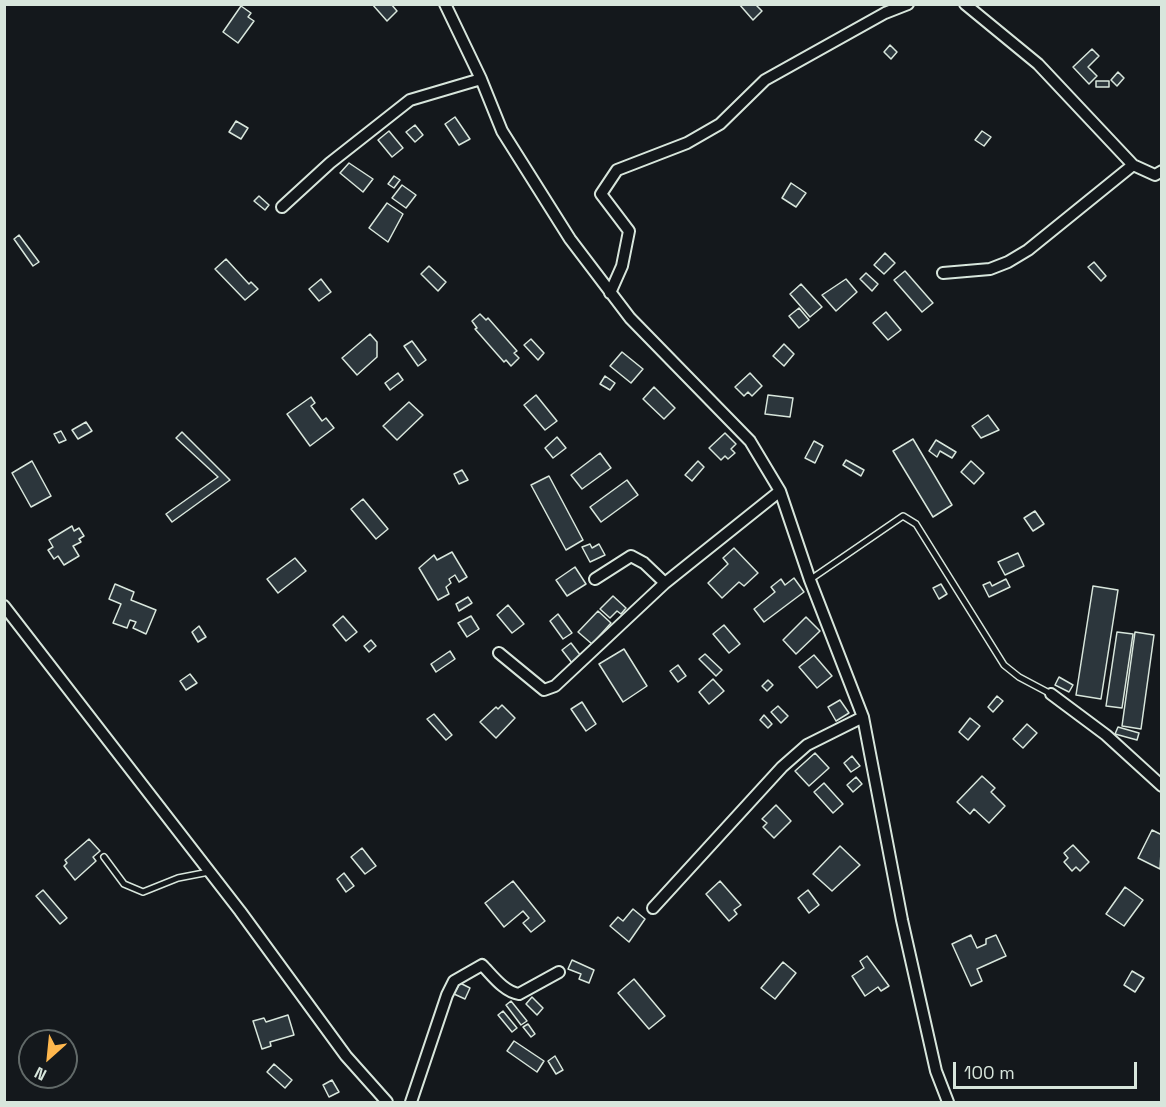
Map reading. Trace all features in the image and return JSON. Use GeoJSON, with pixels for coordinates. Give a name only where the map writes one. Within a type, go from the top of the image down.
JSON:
{"type":"FeatureCollection","features":[{"type":"Feature","properties":{"kind":"street"},"geometry":{"type":"LineString","coordinates":[[445,4],[481,79],[502,131],[570,239],[630,318],[750,441],[780,491],[810,580],[863,717],[907,943],[936,1071],[948,1102]]}},
{"type":"Feature","properties":{"kind":"street"},"geometry":{"type":"LineString","coordinates":[[610,292],[622,266],[629,231],[601,194],[617,170],[687,142],[720,124],[765,80],[885,13],[908,4]]}},
{"type":"Feature","properties":{"kind":"street"},"geometry":{"type":"LineString","coordinates":[[965,4],[1038,64],[1133,165],[1155,175],[1161,171]]}},
{"type":"Feature","properties":{"kind":"street"},"geometry":{"type":"LineString","coordinates":[[282,207],[330,163],[410,100],[481,79]]}},
{"type":"Feature","properties":{"kind":"street"},"geometry":{"type":"LineString","coordinates":[[943,273],[990,269],[1008,262],[1028,249],[1133,165]]}},
{"type":"Feature","properties":{"kind":"street"},"geometry":{"type":"LineString","coordinates":[[499,653],[544,690],[555,686],[665,583],[780,491]]}},
{"type":"Feature","properties":{"kind":"street"},"geometry":{"type":"LineString","coordinates":[[595,579],[631,556],[644,563],[665,583]]}},
{"type":"Feature","properties":{"kind":"street"},"geometry":{"type":"LineString","coordinates":[[4,606],[209,872],[346,1056],[387,1102]]}},
{"type":"Feature","properties":{"kind":"street"},"geometry":{"type":"LineString","coordinates":[[1051,694],[1106,735],[1161,786]]}},
{"type":"Feature","properties":{"kind":"street"},"geometry":{"type":"LineString","coordinates":[[653,908],[782,767],[807,745],[863,717]]}},
{"type":"Feature","properties":{"kind":"street"},"geometry":{"type":"LineString","coordinates":[[411,1102],[447,994],[454,981],[482,964],[498,981],[519,994],[559,972]]}},
{"type":"Feature","properties":{"kind":"lane"},"geometry":{"type":"LineString","coordinates":[[810,580],[903,516],[909,518],[916,524],[1004,665],[1019,677],[1051,694]]}},
{"type":"Feature","properties":{"kind":"lane"},"geometry":{"type":"LineString","coordinates":[[104,857],[124,884],[143,892],[178,878],[209,872]]}},
{"type":"Feature","properties":{"kind":"building"},"geometry":{"type":"Polygon","coordinates":[[[372,4],[391,4],[397,11],[387,21],[372,4]]]}},
{"type":"Feature","properties":{"kind":"building"},"geometry":{"type":"Polygon","coordinates":[[[739,4],[755,4],[762,11],[753,20],[739,4]]]}},
{"type":"Feature","properties":{"kind":"building"},"geometry":{"type":"Polygon","coordinates":[[[241,6],[251,13],[248,17],[254,21],[238,43],[223,32],[241,6]]]}},
{"type":"Feature","properties":{"kind":"building"},"geometry":{"type":"Polygon","coordinates":[[[890,45],[897,52],[891,59],[884,52],[890,45]]]}},
{"type":"Feature","properties":{"kind":"building"},"geometry":{"type":"Polygon","coordinates":[[[1092,49],[1099,56],[1088,67],[1097,76],[1089,84],[1073,67],[1092,49]]]}},
{"type":"Feature","properties":{"kind":"building"},"geometry":{"type":"Polygon","coordinates":[[[1118,72],[1124,78],[1117,86],[1111,80],[1118,72]]]}},
{"type":"Feature","properties":{"kind":"building"},"geometry":{"type":"Polygon","coordinates":[[[1096,81],[1109,81],[1109,87],[1096,87],[1096,81]]]}},
{"type":"Feature","properties":{"kind":"building"},"geometry":{"type":"Polygon","coordinates":[[[455,117],[470,139],[459,145],[445,124],[455,117]]]}},
{"type":"Feature","properties":{"kind":"building"},"geometry":{"type":"Polygon","coordinates":[[[236,121],[248,128],[241,139],[229,132],[236,121]]]}},
{"type":"Feature","properties":{"kind":"building"},"geometry":{"type":"Polygon","coordinates":[[[415,125],[423,135],[415,142],[406,132],[415,125]]]}},
{"type":"Feature","properties":{"kind":"building"},"geometry":{"type":"Polygon","coordinates":[[[389,131],[403,148],[392,157],[378,140],[389,131]]]}},
{"type":"Feature","properties":{"kind":"building"},"geometry":{"type":"Polygon","coordinates":[[[982,131],[991,137],[984,146],[975,140],[982,131]]]}},
{"type":"Feature","properties":{"kind":"building"},"geometry":{"type":"Polygon","coordinates":[[[349,163],[373,179],[363,192],[340,173],[349,163]]]}},
{"type":"Feature","properties":{"kind":"building"},"geometry":{"type":"Polygon","coordinates":[[[394,176],[400,180],[394,188],[388,184],[394,176]]]}},
{"type":"Feature","properties":{"kind":"building"},"geometry":{"type":"Polygon","coordinates":[[[791,183],[806,193],[796,207],[782,198],[791,183]]]}},
{"type":"Feature","properties":{"kind":"building"},"geometry":{"type":"Polygon","coordinates":[[[402,185],[416,195],[406,208],[392,198],[402,185]]]}},
{"type":"Feature","properties":{"kind":"building"},"geometry":{"type":"Polygon","coordinates":[[[259,196],[269,205],[265,210],[254,201],[259,196]]]}},
{"type":"Feature","properties":{"kind":"building"},"geometry":{"type":"Polygon","coordinates":[[[387,203],[403,214],[388,242],[369,228],[387,203]]]}},
{"type":"Feature","properties":{"kind":"building"},"geometry":{"type":"Polygon","coordinates":[[[19,235],[39,262],[33,266],[14,239],[19,235]]]}},
{"type":"Feature","properties":{"kind":"building"},"geometry":{"type":"Polygon","coordinates":[[[885,253],[895,263],[884,274],[874,265],[885,253]]]}},
{"type":"Feature","properties":{"kind":"building"},"geometry":{"type":"Polygon","coordinates":[[[226,259],[249,284],[251,282],[258,289],[245,300],[215,269],[226,259]]]}},
{"type":"Feature","properties":{"kind":"building"},"geometry":{"type":"Polygon","coordinates":[[[1094,262],[1106,276],[1101,281],[1088,267],[1094,262]]]}},
{"type":"Feature","properties":{"kind":"building"},"geometry":{"type":"Polygon","coordinates":[[[429,266],[446,282],[438,291],[421,274],[429,266]]]}},
{"type":"Feature","properties":{"kind":"building"},"geometry":{"type":"Polygon","coordinates":[[[905,271],[933,303],[922,312],[894,280],[905,271]]]}},
{"type":"Feature","properties":{"kind":"building"},"geometry":{"type":"Polygon","coordinates":[[[866,273],[878,284],[872,291],[860,279],[866,273]]]}},
{"type":"Feature","properties":{"kind":"building"},"geometry":{"type":"Polygon","coordinates":[[[321,279],[331,292],[319,301],[309,289],[321,279]]]}},
{"type":"Feature","properties":{"kind":"building"},"geometry":{"type":"Polygon","coordinates":[[[846,279],[857,292],[836,311],[822,295],[846,279]]]}},
{"type":"Feature","properties":{"kind":"building"},"geometry":{"type":"Polygon","coordinates":[[[801,284],[822,307],[810,317],[790,294],[801,284]]]}},
{"type":"Feature","properties":{"kind":"building"},"geometry":{"type":"Polygon","coordinates":[[[799,308],[809,320],[799,328],[789,316],[799,308]]]}},
{"type":"Feature","properties":{"kind":"building"},"geometry":{"type":"Polygon","coordinates":[[[886,312],[901,330],[888,340],[873,323],[886,312]]]}},
{"type":"Feature","properties":{"kind":"building"},"geometry":{"type":"Polygon","coordinates":[[[480,314],[486,320],[488,318],[517,351],[514,353],[519,358],[511,366],[506,360],[504,362],[475,329],[477,328],[472,321],[480,314]]]}},
{"type":"Feature","properties":{"kind":"building"},"geometry":{"type":"Polygon","coordinates":[[[370,334],[377,342],[377,357],[357,375],[342,358],[370,334]]]}},
{"type":"Feature","properties":{"kind":"building"},"geometry":{"type":"Polygon","coordinates":[[[531,339],[544,353],[538,360],[524,345],[531,339]]]}},
{"type":"Feature","properties":{"kind":"building"},"geometry":{"type":"Polygon","coordinates":[[[412,341],[426,360],[418,366],[404,346],[412,341]]]}},
{"type":"Feature","properties":{"kind":"building"},"geometry":{"type":"Polygon","coordinates":[[[784,344],[794,354],[784,366],[773,356],[784,344]]]}},
{"type":"Feature","properties":{"kind":"building"},"geometry":{"type":"Polygon","coordinates":[[[622,352],[643,369],[631,383],[610,366],[622,352]]]}},
{"type":"Feature","properties":{"kind":"building"},"geometry":{"type":"Polygon","coordinates":[[[398,373],[403,380],[390,390],[385,383],[398,373]]]}},
{"type":"Feature","properties":{"kind":"building"},"geometry":{"type":"Polygon","coordinates":[[[750,373],[762,386],[752,396],[748,392],[744,396],[735,387],[750,373]]]}},
{"type":"Feature","properties":{"kind":"building"},"geometry":{"type":"Polygon","coordinates":[[[605,376],[615,383],[610,390],[600,384],[605,376]]]}},
{"type":"Feature","properties":{"kind":"building"},"geometry":{"type":"Polygon","coordinates":[[[654,387],[675,408],[664,419],[643,399],[654,387]]]}},
{"type":"Feature","properties":{"kind":"building"},"geometry":{"type":"Polygon","coordinates":[[[536,395],[557,421],[545,430],[524,405],[536,395]]]}},
{"type":"Feature","properties":{"kind":"building"},"geometry":{"type":"Polygon","coordinates":[[[768,395],[793,398],[790,417],[765,414],[768,395]]]}},
{"type":"Feature","properties":{"kind":"building"},"geometry":{"type":"Polygon","coordinates":[[[311,397],[315,403],[311,406],[322,421],[326,418],[334,428],[310,446],[287,414],[311,397]]]}},
{"type":"Feature","properties":{"kind":"building"},"geometry":{"type":"Polygon","coordinates":[[[409,402],[423,415],[397,440],[383,426],[409,402]]]}},
{"type":"Feature","properties":{"kind":"building"},"geometry":{"type":"Polygon","coordinates":[[[988,415],[999,430],[981,438],[972,426],[988,415]]]}},
{"type":"Feature","properties":{"kind":"building"},"geometry":{"type":"Polygon","coordinates":[[[86,422],[92,431],[78,439],[72,430],[86,422]]]}},
{"type":"Feature","properties":{"kind":"building"},"geometry":{"type":"Polygon","coordinates":[[[61,431],[66,440],[59,443],[54,434],[61,431]]]}},
{"type":"Feature","properties":{"kind":"building"},"geometry":{"type":"Polygon","coordinates":[[[182,432],[230,480],[172,522],[166,514],[218,477],[176,438],[182,432]]]}},
{"type":"Feature","properties":{"kind":"building"},"geometry":{"type":"Polygon","coordinates":[[[725,433],[736,444],[731,449],[735,453],[728,459],[725,456],[721,460],[709,448],[725,433]]]}},
{"type":"Feature","properties":{"kind":"building"},"geometry":{"type":"Polygon","coordinates":[[[557,437],[566,448],[553,458],[545,448],[557,437]]]}},
{"type":"Feature","properties":{"kind":"building"},"geometry":{"type":"Polygon","coordinates":[[[913,439],[952,505],[933,517],[893,451],[913,439]]]}},
{"type":"Feature","properties":{"kind":"building"},"geometry":{"type":"Polygon","coordinates":[[[936,440],[956,452],[952,458],[940,451],[937,457],[929,451],[936,440]]]}},
{"type":"Feature","properties":{"kind":"building"},"geometry":{"type":"Polygon","coordinates":[[[814,441],[823,446],[815,463],[805,458],[814,441]]]}},
{"type":"Feature","properties":{"kind":"building"},"geometry":{"type":"Polygon","coordinates":[[[600,453],[611,468],[582,489],[571,475],[600,453]]]}},
{"type":"Feature","properties":{"kind":"building"},"geometry":{"type":"Polygon","coordinates":[[[846,460],[864,470],[861,476],[843,465],[846,460]]]}},
{"type":"Feature","properties":{"kind":"building"},"geometry":{"type":"Polygon","coordinates":[[[32,461],[51,496],[31,507],[12,473],[32,461]]]}},
{"type":"Feature","properties":{"kind":"building"},"geometry":{"type":"Polygon","coordinates":[[[698,461],[704,467],[692,481],[685,475],[698,461]]]}},
{"type":"Feature","properties":{"kind":"building"},"geometry":{"type":"Polygon","coordinates":[[[971,461],[984,473],[974,484],[961,472],[971,461]]]}},
{"type":"Feature","properties":{"kind":"building"},"geometry":{"type":"Polygon","coordinates":[[[462,470],[468,480],[459,484],[454,474],[462,470]]]}},
{"type":"Feature","properties":{"kind":"building"},"geometry":{"type":"Polygon","coordinates":[[[549,476],[583,540],[566,550],[531,485],[549,476]]]}},
{"type":"Feature","properties":{"kind":"building"},"geometry":{"type":"Polygon","coordinates":[[[627,480],[638,495],[601,522],[590,507],[627,480]]]}},
{"type":"Feature","properties":{"kind":"building"},"geometry":{"type":"Polygon","coordinates":[[[363,499],[388,529],[376,539],[351,509],[363,499]]]}},
{"type":"Feature","properties":{"kind":"building"},"geometry":{"type":"Polygon","coordinates":[[[1035,511],[1044,524],[1033,531],[1024,518],[1035,511]]]}},
{"type":"Feature","properties":{"kind":"building"},"geometry":{"type":"Polygon","coordinates":[[[72,526],[74,531],[79,528],[84,536],[79,539],[81,542],[73,546],[79,556],[64,565],[58,556],[54,559],[48,550],[53,547],[49,540],[72,526]]]}},
{"type":"Feature","properties":{"kind":"building"},"geometry":{"type":"Polygon","coordinates":[[[590,544],[592,548],[599,544],[605,555],[590,562],[582,547],[590,544]]]}},
{"type":"Feature","properties":{"kind":"building"},"geometry":{"type":"Polygon","coordinates":[[[734,548],[758,573],[744,586],[739,582],[722,598],[708,583],[728,564],[723,558],[734,548]]]}},
{"type":"Feature","properties":{"kind":"building"},"geometry":{"type":"Polygon","coordinates":[[[452,552],[467,577],[459,582],[455,575],[449,579],[451,583],[446,587],[449,594],[438,600],[419,568],[434,555],[437,560],[452,552]]]}},
{"type":"Feature","properties":{"kind":"building"},"geometry":{"type":"Polygon","coordinates":[[[1018,553],[1024,566],[1005,575],[998,562],[1018,553]]]}},
{"type":"Feature","properties":{"kind":"building"},"geometry":{"type":"Polygon","coordinates":[[[295,558],[306,571],[278,593],[267,579],[295,558]]]}},
{"type":"Feature","properties":{"kind":"building"},"geometry":{"type":"Polygon","coordinates":[[[575,567],[586,584],[567,596],[556,580],[575,567]]]}},
{"type":"Feature","properties":{"kind":"building"},"geometry":{"type":"Polygon","coordinates":[[[794,578],[804,592],[764,622],[754,609],[775,592],[771,587],[781,579],[785,585],[794,578]]]}},
{"type":"Feature","properties":{"kind":"building"},"geometry":{"type":"Polygon","coordinates":[[[1006,579],[1010,587],[989,597],[983,585],[990,582],[992,586],[1006,579]]]}},
{"type":"Feature","properties":{"kind":"building"},"geometry":{"type":"Polygon","coordinates":[[[115,584],[134,592],[131,600],[156,610],[146,634],[133,628],[136,622],[130,620],[127,628],[113,623],[121,604],[109,599],[115,584]]]}},
{"type":"Feature","properties":{"kind":"building"},"geometry":{"type":"Polygon","coordinates":[[[941,584],[947,594],[939,599],[933,588],[941,584]]]}},
{"type":"Feature","properties":{"kind":"building"},"geometry":{"type":"Polygon","coordinates":[[[1093,586],[1118,590],[1101,699],[1076,695],[1093,586]]]}},
{"type":"Feature","properties":{"kind":"building"},"geometry":{"type":"Polygon","coordinates":[[[613,596],[626,608],[621,614],[617,611],[610,618],[600,609],[613,596]]]}},
{"type":"Feature","properties":{"kind":"building"},"geometry":{"type":"Polygon","coordinates":[[[468,597],[472,603],[459,611],[456,604],[468,597]]]}},
{"type":"Feature","properties":{"kind":"building"},"geometry":{"type":"Polygon","coordinates":[[[508,605],[524,624],[512,633],[497,615],[508,605]]]}},
{"type":"Feature","properties":{"kind":"building"},"geometry":{"type":"Polygon","coordinates":[[[598,611],[611,623],[592,644],[578,632],[598,611]]]}},
{"type":"Feature","properties":{"kind":"building"},"geometry":{"type":"Polygon","coordinates":[[[558,614],[572,633],[563,639],[550,621],[558,614]]]}},
{"type":"Feature","properties":{"kind":"building"},"geometry":{"type":"Polygon","coordinates":[[[343,616],[357,632],[346,641],[333,625],[343,616]]]}},
{"type":"Feature","properties":{"kind":"building"},"geometry":{"type":"Polygon","coordinates":[[[471,616],[479,629],[467,637],[458,623],[471,616]]]}},
{"type":"Feature","properties":{"kind":"building"},"geometry":{"type":"Polygon","coordinates":[[[806,617],[820,631],[796,654],[783,640],[806,617]]]}},
{"type":"Feature","properties":{"kind":"building"},"geometry":{"type":"Polygon","coordinates":[[[724,625],[740,644],[729,653],[713,634],[724,625]]]}},
{"type":"Feature","properties":{"kind":"building"},"geometry":{"type":"Polygon","coordinates":[[[199,626],[206,637],[198,642],[192,632],[199,626]]]}},
{"type":"Feature","properties":{"kind":"building"},"geometry":{"type":"Polygon","coordinates":[[[1117,632],[1133,634],[1122,708],[1106,706],[1117,632]]]}},
{"type":"Feature","properties":{"kind":"building"},"geometry":{"type":"Polygon","coordinates":[[[1135,632],[1154,635],[1141,729],[1122,726],[1135,632]]]}},
{"type":"Feature","properties":{"kind":"building"},"geometry":{"type":"Polygon","coordinates":[[[371,640],[376,646],[369,652],[364,646],[371,640]]]}},
{"type":"Feature","properties":{"kind":"building"},"geometry":{"type":"Polygon","coordinates":[[[571,643],[581,656],[572,663],[562,650],[571,643]]]}},
{"type":"Feature","properties":{"kind":"building"},"geometry":{"type":"Polygon","coordinates":[[[624,649],[647,686],[623,702],[599,664],[624,649]]]}},
{"type":"Feature","properties":{"kind":"building"},"geometry":{"type":"Polygon","coordinates":[[[450,651],[455,659],[436,672],[431,664],[450,651]]]}},
{"type":"Feature","properties":{"kind":"building"},"geometry":{"type":"Polygon","coordinates":[[[705,654],[722,670],[716,676],[699,659],[705,654]]]}},
{"type":"Feature","properties":{"kind":"building"},"geometry":{"type":"Polygon","coordinates":[[[814,655],[832,676],[817,688],[799,667],[814,655]]]}},
{"type":"Feature","properties":{"kind":"building"},"geometry":{"type":"Polygon","coordinates":[[[678,665],[686,676],[678,682],[670,671],[678,665]]]}},
{"type":"Feature","properties":{"kind":"building"},"geometry":{"type":"Polygon","coordinates":[[[190,674],[197,683],[186,690],[180,681],[190,674]]]}},
{"type":"Feature","properties":{"kind":"building"},"geometry":{"type":"Polygon","coordinates":[[[1059,677],[1073,685],[1069,692],[1055,685],[1059,677]]]}},
{"type":"Feature","properties":{"kind":"building"},"geometry":{"type":"Polygon","coordinates":[[[713,679],[724,691],[709,704],[699,692],[713,679]]]}},
{"type":"Feature","properties":{"kind":"building"},"geometry":{"type":"Polygon","coordinates":[[[768,680],[773,685],[767,691],[762,686],[768,680]]]}},
{"type":"Feature","properties":{"kind":"building"},"geometry":{"type":"Polygon","coordinates":[[[997,696],[1003,701],[993,712],[988,707],[997,696]]]}},
{"type":"Feature","properties":{"kind":"building"},"geometry":{"type":"Polygon","coordinates":[[[840,700],[849,713],[836,721],[828,707],[840,700]]]}},
{"type":"Feature","properties":{"kind":"building"},"geometry":{"type":"Polygon","coordinates":[[[582,702],[596,724],[586,731],[571,709],[582,702]]]}},
{"type":"Feature","properties":{"kind":"building"},"geometry":{"type":"Polygon","coordinates":[[[502,705],[515,718],[496,738],[480,722],[496,707],[498,709],[502,705]]]}},
{"type":"Feature","properties":{"kind":"building"},"geometry":{"type":"Polygon","coordinates":[[[778,706],[788,716],[781,723],[771,712],[778,706]]]}},
{"type":"Feature","properties":{"kind":"building"},"geometry":{"type":"Polygon","coordinates":[[[434,714],[452,735],[446,740],[427,719],[434,714]]]}},
{"type":"Feature","properties":{"kind":"building"},"geometry":{"type":"Polygon","coordinates":[[[764,715],[772,724],[768,728],[760,720],[764,715]]]}},
{"type":"Feature","properties":{"kind":"building"},"geometry":{"type":"Polygon","coordinates":[[[970,718],[980,726],[968,740],[959,732],[970,718]]]}},
{"type":"Feature","properties":{"kind":"building"},"geometry":{"type":"Polygon","coordinates":[[[1027,724],[1037,733],[1023,748],[1013,739],[1027,724]]]}},
{"type":"Feature","properties":{"kind":"building"},"geometry":{"type":"Polygon","coordinates":[[[1118,727],[1139,733],[1137,740],[1115,734],[1118,727]]]}},
{"type":"Feature","properties":{"kind":"building"},"geometry":{"type":"Polygon","coordinates":[[[815,753],[829,768],[809,786],[795,771],[815,753]]]}},
{"type":"Feature","properties":{"kind":"building"},"geometry":{"type":"Polygon","coordinates":[[[852,756],[860,766],[851,772],[844,763],[852,756]]]}},
{"type":"Feature","properties":{"kind":"building"},"geometry":{"type":"Polygon","coordinates":[[[982,776],[995,788],[991,792],[1005,806],[989,823],[974,809],[970,814],[957,802],[982,776]]]}},
{"type":"Feature","properties":{"kind":"building"},"geometry":{"type":"Polygon","coordinates":[[[856,777],[862,784],[853,792],[847,785],[856,777]]]}},
{"type":"Feature","properties":{"kind":"building"},"geometry":{"type":"Polygon","coordinates":[[[824,783],[843,804],[833,813],[814,792],[824,783]]]}},
{"type":"Feature","properties":{"kind":"building"},"geometry":{"type":"Polygon","coordinates":[[[776,805],[791,821],[774,838],[763,827],[767,823],[762,819],[776,805]]]}},
{"type":"Feature","properties":{"kind":"building"},"geometry":{"type":"Polygon","coordinates":[[[1152,830],[1162,835],[1160,869],[1138,858],[1152,830]]]}},
{"type":"Feature","properties":{"kind":"building"},"geometry":{"type":"Polygon","coordinates":[[[89,839],[100,851],[93,857],[96,861],[75,880],[64,866],[67,863],[65,860],[89,839]]]}},
{"type":"Feature","properties":{"kind":"building"},"geometry":{"type":"Polygon","coordinates":[[[1073,845],[1089,862],[1080,871],[1076,867],[1072,871],[1064,862],[1068,858],[1064,853],[1073,845]]]}},
{"type":"Feature","properties":{"kind":"building"},"geometry":{"type":"Polygon","coordinates":[[[840,846],[860,865],[832,891],[813,874],[840,846]]]}},
{"type":"Feature","properties":{"kind":"building"},"geometry":{"type":"Polygon","coordinates":[[[362,848],[376,866],[365,874],[351,857],[362,848]]]}},
{"type":"Feature","properties":{"kind":"building"},"geometry":{"type":"Polygon","coordinates":[[[344,873],[354,886],[346,892],[337,879],[344,873]]]}},
{"type":"Feature","properties":{"kind":"building"},"geometry":{"type":"Polygon","coordinates":[[[513,881],[545,921],[531,932],[523,923],[529,918],[523,911],[504,927],[485,903],[513,881]]]}},
{"type":"Feature","properties":{"kind":"building"},"geometry":{"type":"Polygon","coordinates":[[[720,881],[741,905],[734,910],[737,914],[729,921],[706,894],[720,881]]]}},
{"type":"Feature","properties":{"kind":"building"},"geometry":{"type":"Polygon","coordinates":[[[1125,887],[1143,900],[1124,926],[1106,914],[1125,887]]]}},
{"type":"Feature","properties":{"kind":"building"},"geometry":{"type":"Polygon","coordinates":[[[43,890],[67,918],[60,924],[36,896],[43,890]]]}},
{"type":"Feature","properties":{"kind":"building"},"geometry":{"type":"Polygon","coordinates":[[[808,890],[819,905],[809,913],[798,898],[808,890]]]}},
{"type":"Feature","properties":{"kind":"building"},"geometry":{"type":"Polygon","coordinates":[[[633,909],[645,919],[629,942],[610,926],[618,917],[623,921],[633,909]]]}},
{"type":"Feature","properties":{"kind":"building"},"geometry":{"type":"Polygon","coordinates":[[[971,935],[977,948],[986,944],[986,939],[996,935],[1006,956],[977,969],[982,981],[971,986],[952,944],[971,935]]]}},
{"type":"Feature","properties":{"kind":"building"},"geometry":{"type":"Polygon","coordinates":[[[867,956],[889,986],[881,991],[878,987],[865,996],[852,976],[864,968],[860,961],[867,956]]]}},
{"type":"Feature","properties":{"kind":"building"},"geometry":{"type":"Polygon","coordinates":[[[572,960],[594,970],[589,983],[579,979],[581,974],[568,969],[572,960]]]}},
{"type":"Feature","properties":{"kind":"building"},"geometry":{"type":"Polygon","coordinates":[[[783,962],[796,973],[775,999],[761,988],[783,962]]]}},
{"type":"Feature","properties":{"kind":"building"},"geometry":{"type":"Polygon","coordinates":[[[1132,971],[1144,978],[1135,992],[1124,985],[1132,971]]]}},
{"type":"Feature","properties":{"kind":"building"},"geometry":{"type":"Polygon","coordinates":[[[634,979],[665,1016],[649,1029],[618,993],[634,979]]]}},
{"type":"Feature","properties":{"kind":"building"},"geometry":{"type":"Polygon","coordinates":[[[460,983],[470,988],[465,999],[454,994],[460,983]]]}},
{"type":"Feature","properties":{"kind":"building"},"geometry":{"type":"Polygon","coordinates":[[[532,997],[543,1008],[537,1015],[526,1004],[532,997]]]}},
{"type":"Feature","properties":{"kind":"building"},"geometry":{"type":"Polygon","coordinates":[[[511,1001],[527,1021],[521,1025],[506,1005],[511,1001]]]}},
{"type":"Feature","properties":{"kind":"building"},"geometry":{"type":"Polygon","coordinates":[[[503,1011],[517,1028],[512,1032],[498,1015],[503,1011]]]}},
{"type":"Feature","properties":{"kind":"building"},"geometry":{"type":"Polygon","coordinates":[[[288,1015],[294,1035],[270,1042],[271,1046],[262,1049],[253,1021],[264,1018],[266,1022],[288,1015]]]}},
{"type":"Feature","properties":{"kind":"building"},"geometry":{"type":"Polygon","coordinates":[[[528,1024],[535,1034],[531,1037],[523,1027],[528,1024]]]}},
{"type":"Feature","properties":{"kind":"building"},"geometry":{"type":"Polygon","coordinates":[[[514,1041],[544,1061],[537,1072],[507,1051],[514,1041]]]}},
{"type":"Feature","properties":{"kind":"building"},"geometry":{"type":"Polygon","coordinates":[[[555,1056],[563,1070],[556,1074],[548,1061],[555,1056]]]}},
{"type":"Feature","properties":{"kind":"building"},"geometry":{"type":"Polygon","coordinates":[[[274,1064],[292,1080],[285,1088],[267,1072],[274,1064]]]}},
{"type":"Feature","properties":{"kind":"building"},"geometry":{"type":"Polygon","coordinates":[[[332,1080],[339,1092],[329,1097],[323,1085],[332,1080]]]}}]}
